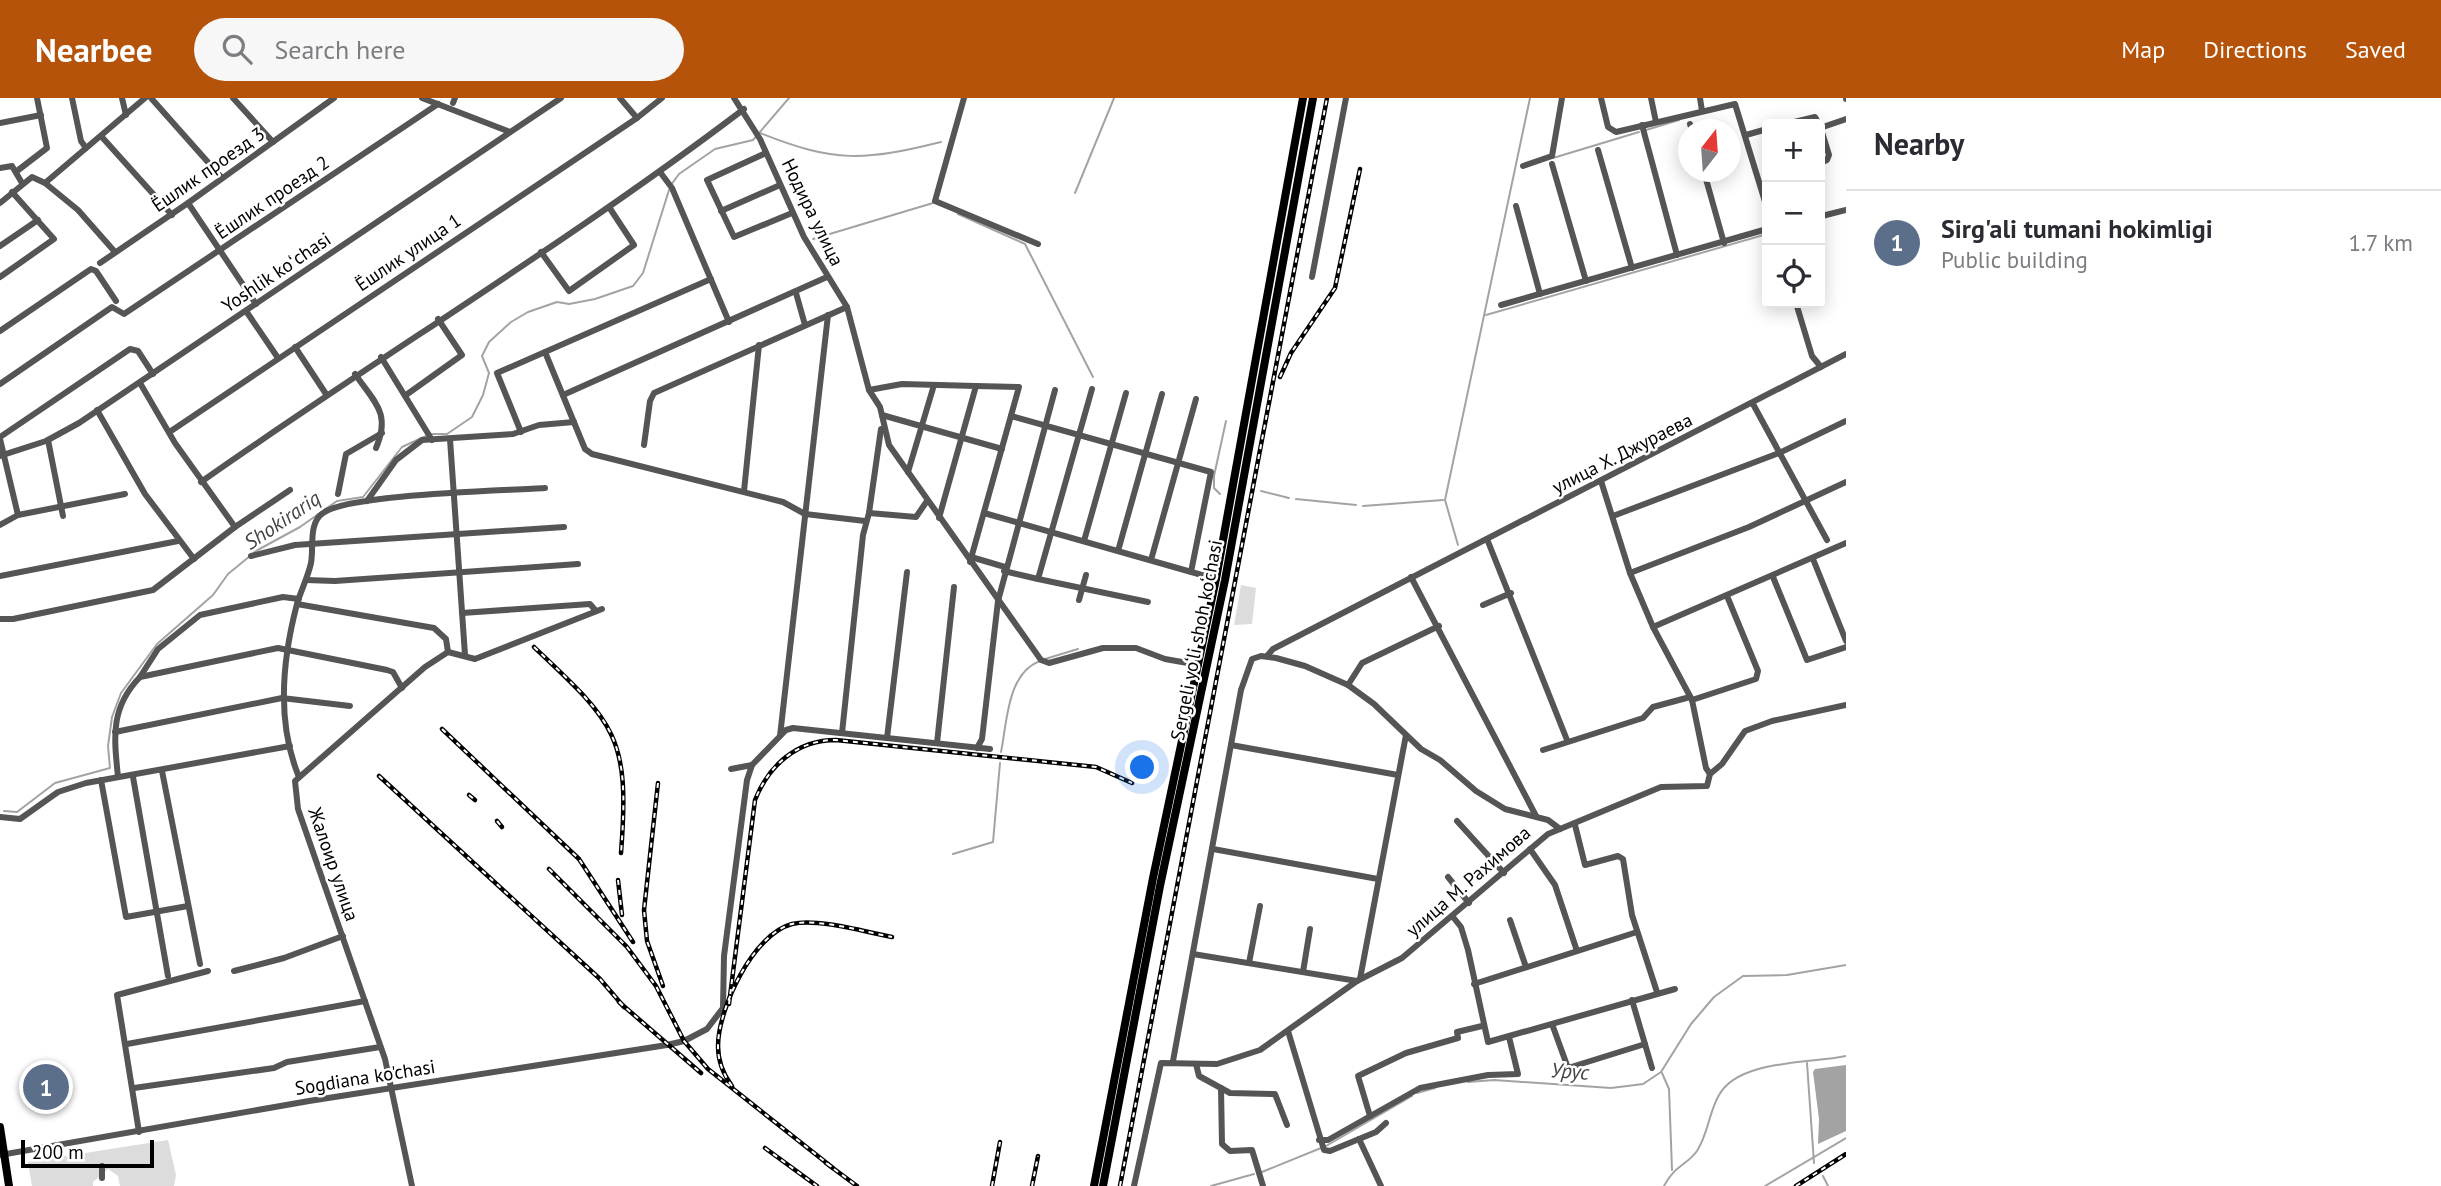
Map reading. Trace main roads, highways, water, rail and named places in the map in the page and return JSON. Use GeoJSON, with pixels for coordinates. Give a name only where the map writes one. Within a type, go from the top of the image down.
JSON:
{"type":"FeatureCollection","features":[{"type":"Feature","properties":{"kind":"main road","name":"Sergeli yo‘li shoh ko‘chasi"},"geometry":{"type":"LineString","coordinates":[[1094,1186],[1161,837],[1216,579],[1303,98]]}},
{"type":"Feature","properties":{"kind":"main road","name":"Sergeli yo‘li shoh ko‘chasi"},"geometry":{"type":"LineString","coordinates":[[1103,1186],[1160,886],[1213,642],[1312,98]]}},
{"type":"Feature","properties":{"kind":"main road"},"geometry":{"type":"LineString","coordinates":[[0,1127],[1,1156],[9,1186]]}},
{"type":"Feature","properties":{"kind":"waterway","name":"Shokirariq"},"geometry":{"type":"LineString","coordinates":[[671,185],[679,174],[715,149],[753,140],[789,98]]}},
{"type":"Feature","properties":{"kind":"waterway"},"geometry":{"type":"LineString","coordinates":[[1075,193],[1114,98]]}},
{"type":"Feature","properties":{"kind":"waterway"},"geometry":{"type":"LineString","coordinates":[[1458,545],[1445,500],[1530,98]]}},
{"type":"Feature","properties":{"kind":"waterway"},"geometry":{"type":"LineString","coordinates":[[1646,130],[1678,120]]}},
{"type":"Feature","properties":{"kind":"waterway"},"geometry":{"type":"LineString","coordinates":[[1553,158],[1639,132]]}},
{"type":"Feature","properties":{"kind":"waterway"},"geometry":{"type":"LineString","coordinates":[[760,133],[809,150],[850,156],[891,153],[941,142]]}},
{"type":"Feature","properties":{"kind":"waterway","name":"Shokirariq"},"geometry":{"type":"LineString","coordinates":[[432,434],[447,434],[472,417],[483,395],[489,373],[482,356],[489,342],[511,322],[528,312],[557,302],[569,304],[595,299],[633,286],[643,273],[669,190]]}},
{"type":"Feature","properties":{"kind":"waterway"},"geometry":{"type":"LineString","coordinates":[[813,239],[933,203]]}},
{"type":"Feature","properties":{"kind":"waterway"},"geometry":{"type":"LineString","coordinates":[[958,214],[1025,244],[1093,377]]}},
{"type":"Feature","properties":{"kind":"waterway"},"geometry":{"type":"LineString","coordinates":[[1486,315],[1762,235]]}},
{"type":"Feature","properties":{"kind":"waterway"},"geometry":{"type":"LineString","coordinates":[[1220,494],[1214,488],[1214,476],[1226,421]]}},
{"type":"Feature","properties":{"kind":"waterway","name":"Shokirariq"},"geometry":{"type":"LineString","coordinates":[[254,552],[300,527],[337,501],[363,497],[402,447],[426,436]]}},
{"type":"Feature","properties":{"kind":"waterway"},"geometry":{"type":"LineString","coordinates":[[1261,491],[1289,498]]}},
{"type":"Feature","properties":{"kind":"waterway"},"geometry":{"type":"LineString","coordinates":[[1296,499],[1356,505]]}},
{"type":"Feature","properties":{"kind":"waterway"},"geometry":{"type":"LineString","coordinates":[[1363,506],[1443,500]]}},
{"type":"Feature","properties":{"kind":"waterway","name":"Shokirariq"},"geometry":{"type":"LineString","coordinates":[[4,811],[17,812],[55,783],[110,768],[108,746],[112,717],[121,693],[157,644],[213,595],[228,574],[250,556]]}},
{"type":"Feature","properties":{"kind":"waterway"},"geometry":{"type":"LineString","coordinates":[[1045,659],[1078,649]]}},
{"type":"Feature","properties":{"kind":"waterway"},"geometry":{"type":"LineString","coordinates":[[1001,752],[1010,700],[1015,687],[1029,667],[1040,661]]}},
{"type":"Feature","properties":{"kind":"waterway"},"geometry":{"type":"LineString","coordinates":[[953,854],[993,842],[1000,763]]}},
{"type":"Feature","properties":{"kind":"waterway","name":"Урус"},"geometry":{"type":"LineString","coordinates":[[1468,1082],[1494,1080],[1611,1088],[1643,1084],[1661,1072],[1691,1024],[1714,997],[1743,976],[1787,975],[1846,965]]}},
{"type":"Feature","properties":{"kind":"waterway"},"geometry":{"type":"LineString","coordinates":[[1664,1186],[1672,1174],[1697,1151],[1719,1095],[1729,1083],[1758,1069],[1846,1056]]}},
{"type":"Feature","properties":{"kind":"waterway"},"geometry":{"type":"LineString","coordinates":[[1807,1063],[1814,1163]]}},
{"type":"Feature","properties":{"kind":"waterway"},"geometry":{"type":"LineString","coordinates":[[1662,1073],[1669,1089],[1672,1170]]}},
{"type":"Feature","properties":{"kind":"waterway","name":"Урус"},"geometry":{"type":"LineString","coordinates":[[1417,1093],[1435,1088]]}},
{"type":"Feature","properties":{"kind":"waterway","name":"Урус"},"geometry":{"type":"LineString","coordinates":[[1326,1146],[1412,1096]]}},
{"type":"Feature","properties":{"kind":"waterway"},"geometry":{"type":"LineString","coordinates":[[1765,1186],[1846,1138]]}},
{"type":"Feature","properties":{"kind":"waterway","name":"Урус"},"geometry":{"type":"LineString","coordinates":[[1262,1172],[1321,1148]]}},
{"type":"Feature","properties":{"kind":"waterway","name":"Урус"},"geometry":{"type":"LineString","coordinates":[[1211,1186],[1254,1174]]}},
{"type":"Feature","properties":{"kind":"waterway"},"geometry":{"type":"LineString","coordinates":[[1823,1176],[1828,1186]]}},
{"type":"Feature","properties":{"kind":"railway"},"geometry":{"type":"LineString","coordinates":[[1120,1186],[1327,98]]}},
{"type":"Feature","properties":{"kind":"railway"},"geometry":{"type":"LineString","coordinates":[[1280,377],[1291,353],[1335,288],[1360,169]]}},
{"type":"Feature","properties":{"kind":"railway"},"geometry":{"type":"LineString","coordinates":[[534,647],[583,695],[612,735],[623,783],[621,853]]}},
{"type":"Feature","properties":{"kind":"railway"},"geometry":{"type":"LineString","coordinates":[[442,729],[579,859],[633,942]]}},
{"type":"Feature","properties":{"kind":"railway"},"geometry":{"type":"LineString","coordinates":[[729,1004],[755,800],[776,766],[797,750],[809,744],[836,740],[1096,767],[1132,783]]}},
{"type":"Feature","properties":{"kind":"railway"},"geometry":{"type":"LineString","coordinates":[[379,776],[600,979],[624,1007]]}},
{"type":"Feature","properties":{"kind":"railway"},"geometry":{"type":"LineString","coordinates":[[658,783],[644,910],[647,941],[663,986]]}},
{"type":"Feature","properties":{"kind":"railway"},"geometry":{"type":"LineString","coordinates":[[469,795],[475,800]]}},
{"type":"Feature","properties":{"kind":"railway"},"geometry":{"type":"LineString","coordinates":[[497,821],[502,827]]}},
{"type":"Feature","properties":{"kind":"railway"},"geometry":{"type":"LineString","coordinates":[[549,869],[627,947],[656,986],[684,1041],[708,1069],[833,1168]]}},
{"type":"Feature","properties":{"kind":"railway"},"geometry":{"type":"LineString","coordinates":[[618,880],[622,915]]}},
{"type":"Feature","properties":{"kind":"railway"},"geometry":{"type":"LineString","coordinates":[[732,1086],[720,1062],[720,1031],[724,1013],[740,975],[764,942],[792,924],[803,923],[828,924],[892,937]]}},
{"type":"Feature","properties":{"kind":"railway"},"geometry":{"type":"LineString","coordinates":[[619,1002],[701,1073]]}},
{"type":"Feature","properties":{"kind":"railway"},"geometry":{"type":"LineString","coordinates":[[992,1186],[1000,1142]]}},
{"type":"Feature","properties":{"kind":"railway"},"geometry":{"type":"LineString","coordinates":[[765,1148],[817,1186]]}},
{"type":"Feature","properties":{"kind":"railway"},"geometry":{"type":"LineString","coordinates":[[1796,1186],[1846,1154]]}},
{"type":"Feature","properties":{"kind":"railway"},"geometry":{"type":"LineString","coordinates":[[1032,1186],[1038,1156]]}},
{"type":"Feature","properties":{"kind":"railway"},"geometry":{"type":"LineString","coordinates":[[826,1163],[857,1186]]}},
{"type":"Feature","properties":{"kind":"place","name":"Sirg'ali tumani hokimligi"},"geometry":{"type":"Point","coordinates":[46,1087]}}]}
